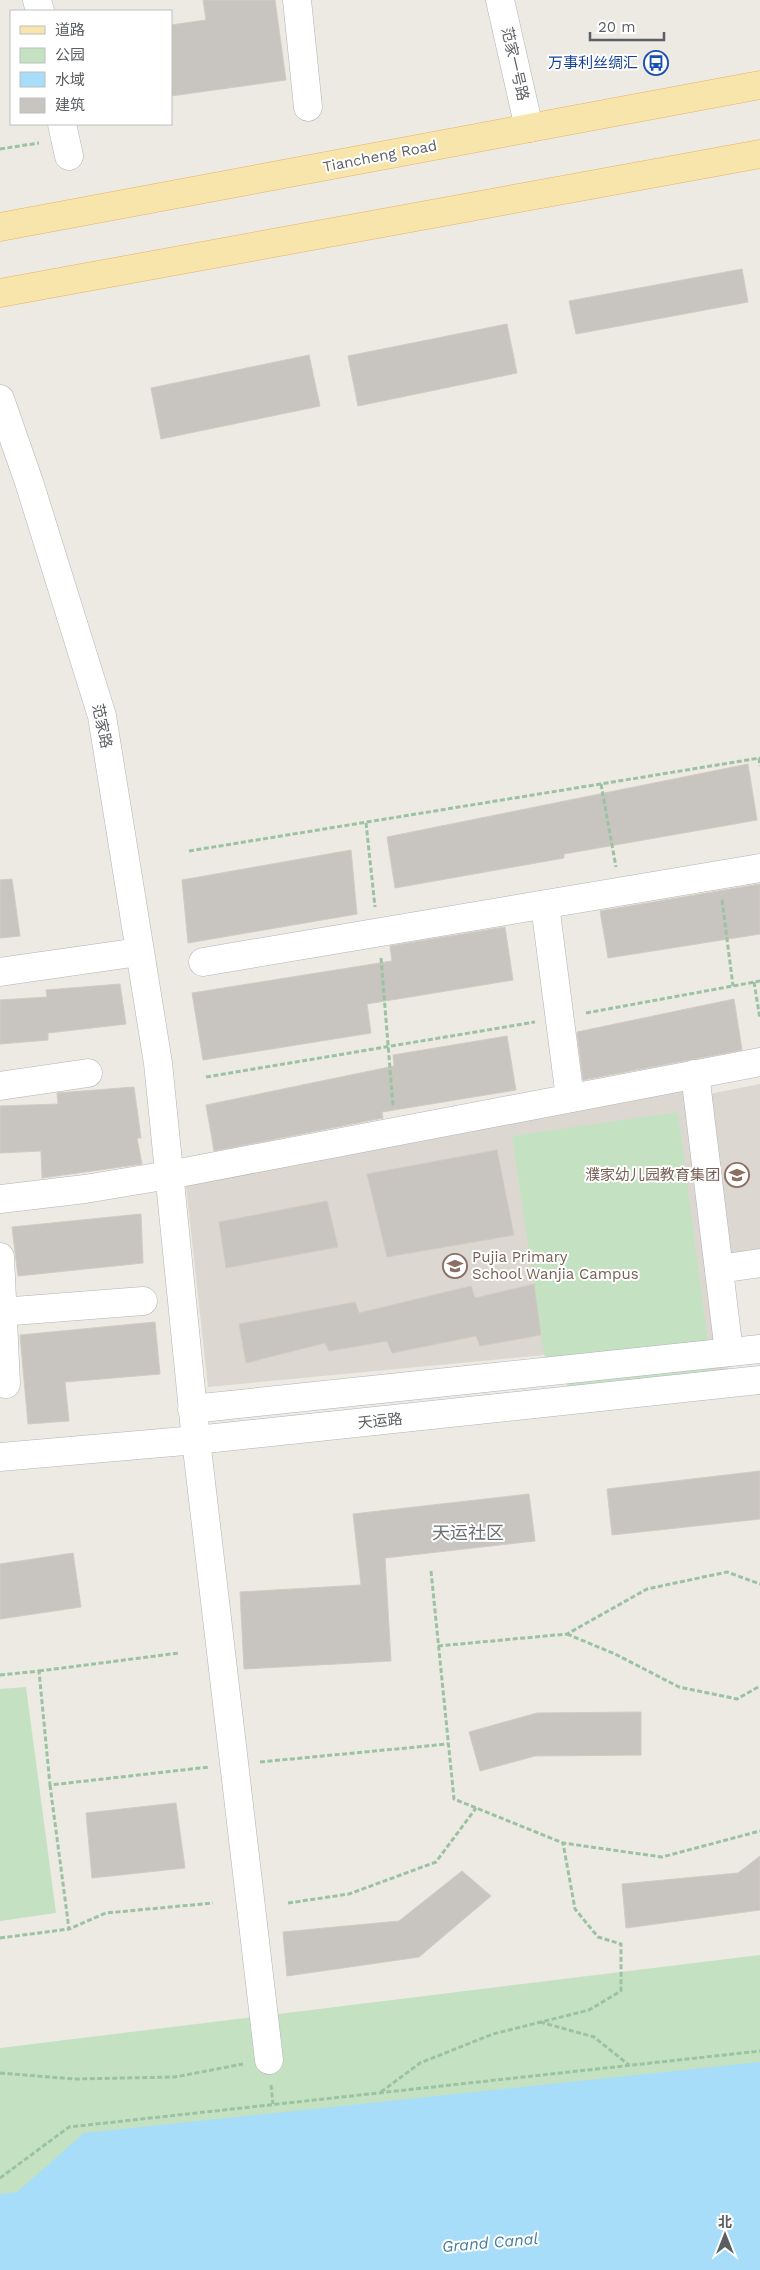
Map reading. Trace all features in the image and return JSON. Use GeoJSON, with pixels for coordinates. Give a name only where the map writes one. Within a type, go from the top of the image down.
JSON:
{"type":"FeatureCollection","features":[{"type":"Feature","properties":{"kind":"main road","name":"Tiancheng Road"},"geometry":{"type":"LineString","coordinates":[[0,227],[760,85]]}},
{"type":"Feature","properties":{"kind":"main road"},"geometry":{"type":"LineString","coordinates":[[0,292],[760,154]]}},
{"type":"Feature","properties":{"kind":"street"},"geometry":{"type":"LineString","coordinates":[[297,0],[308,107]]}},
{"type":"Feature","properties":{"kind":"street","name":"范家一号路"},"geometry":{"type":"LineString","coordinates":[[500,0],[529,128]]}},
{"type":"Feature","properties":{"kind":"street","name":"范家路"},"geometry":{"type":"LineString","coordinates":[[0,399],[29,482],[102,716],[138,952],[158,1063],[192,1409],[269,2060]]}},
{"type":"Feature","properties":{"kind":"street"},"geometry":{"type":"LineString","coordinates":[[203,962],[545,906],[620,891],[760,868]]}},
{"type":"Feature","properties":{"kind":"street"},"geometry":{"type":"LineString","coordinates":[[545,906],[570,1098]]}},
{"type":"Feature","properties":{"kind":"street"},"geometry":{"type":"LineString","coordinates":[[0,972],[138,952]]}},
{"type":"Feature","properties":{"kind":"street"},"geometry":{"type":"LineString","coordinates":[[0,1199],[85,1189],[169,1175],[760,1062]]}},
{"type":"Feature","properties":{"kind":"street"},"geometry":{"type":"LineString","coordinates":[[0,1086],[88,1073]]}},
{"type":"Feature","properties":{"kind":"street"},"geometry":{"type":"LineString","coordinates":[[695,1074],[730,1352]]}},
{"type":"Feature","properties":{"kind":"street"},"geometry":{"type":"LineString","coordinates":[[0,1257],[6,1384]]}},
{"type":"Feature","properties":{"kind":"street"},"geometry":{"type":"LineString","coordinates":[[719,1269],[760,1263]]}},
{"type":"Feature","properties":{"kind":"street"},"geometry":{"type":"LineString","coordinates":[[2,1312],[143,1301]]}},
{"type":"Feature","properties":{"kind":"street"},"geometry":{"type":"LineString","coordinates":[[192,1409],[760,1349]]}},
{"type":"Feature","properties":{"kind":"street","name":"天运路"},"geometry":{"type":"LineString","coordinates":[[0,1457],[196,1440],[760,1380]]}},
{"type":"Feature","properties":{"kind":"path"},"geometry":{"type":"LineString","coordinates":[[0,149],[60,140]]}},
{"type":"Feature","properties":{"kind":"path"},"geometry":{"type":"LineString","coordinates":[[189,851],[759,758],[760,766]]}},
{"type":"Feature","properties":{"kind":"path"},"geometry":{"type":"LineString","coordinates":[[601,784],[620,891]]}},
{"type":"Feature","properties":{"kind":"path"},"geometry":{"type":"LineString","coordinates":[[366,823],[396,1132]]}},
{"type":"Feature","properties":{"kind":"path"},"geometry":{"type":"LineString","coordinates":[[718,875],[733,986]]}},
{"type":"Feature","properties":{"kind":"path"},"geometry":{"type":"LineString","coordinates":[[206,1077],[388,1048],[760,981]]}},
{"type":"Feature","properties":{"kind":"path"},"geometry":{"type":"LineString","coordinates":[[754,982],[760,1019]]}},
{"type":"Feature","properties":{"kind":"path"},"geometry":{"type":"LineString","coordinates":[[431,1571],[454,1799],[563,1843],[662,1856],[760,1831]]}},
{"type":"Feature","properties":{"kind":"path"},"geometry":{"type":"LineString","coordinates":[[438,1646],[567,1634],[647,1589],[727,1572],[760,1584]]}},
{"type":"Feature","properties":{"kind":"path"},"geometry":{"type":"LineString","coordinates":[[567,1634],[615,1654],[679,1687],[737,1699],[760,1686]]}},
{"type":"Feature","properties":{"kind":"path"},"geometry":{"type":"LineString","coordinates":[[0,1675],[179,1653]]}},
{"type":"Feature","properties":{"kind":"path"},"geometry":{"type":"LineString","coordinates":[[39,1671],[50,1785],[69,1929]]}},
{"type":"Feature","properties":{"kind":"path"},"geometry":{"type":"LineString","coordinates":[[50,1785],[234,1764],[448,1744]]}},
{"type":"Feature","properties":{"kind":"path"},"geometry":{"type":"LineString","coordinates":[[288,1903],[349,1894],[436,1862],[476,1808]]}},
{"type":"Feature","properties":{"kind":"path"},"geometry":{"type":"LineString","coordinates":[[381,2092],[420,2063],[493,2034],[537,2021],[588,2010],[621,1991],[621,1944],[598,1937],[575,1909],[563,1843]]}},
{"type":"Feature","properties":{"kind":"path"},"geometry":{"type":"LineString","coordinates":[[0,1938],[69,1929],[106,1913],[214,1903]]}},
{"type":"Feature","properties":{"kind":"path"},"geometry":{"type":"LineString","coordinates":[[537,2021],[594,2037],[630,2065]]}},
{"type":"Feature","properties":{"kind":"path"},"geometry":{"type":"LineString","coordinates":[[0,2178],[69,2127],[760,2051]]}},
{"type":"Feature","properties":{"kind":"path"},"geometry":{"type":"LineString","coordinates":[[0,2073],[74,2079],[175,2077],[269,2060]]}},
{"type":"Feature","properties":{"kind":"shaded area","name":"Pujia Primary School Wanjia Campus"},"geometry":{"type":"Polygon","coordinates":[[[691,1082],[729,1373],[568,1387],[544,1355],[208,1387],[185,1177],[691,1082]]]}},
{"type":"Feature","properties":{"kind":"shaded area","name":"濮家幼儿园教育集团"},"geometry":{"type":"Polygon","coordinates":[[[760,1084],[760,1256],[726,1260],[704,1095],[760,1084]]]}},
{"type":"Feature","properties":{"kind":"green space"},"geometry":{"type":"Polygon","coordinates":[[[678,1112],[712,1374],[568,1387],[544,1354],[512,1136],[678,1112]]]}},
{"type":"Feature","properties":{"kind":"green space"},"geometry":{"type":"Polygon","coordinates":[[[26,1687],[56,1913],[0,1921],[0,1689],[26,1687]]]}},
{"type":"Feature","properties":{"kind":"green space"},"geometry":{"type":"Polygon","coordinates":[[[760,1955],[760,2270],[0,2270],[0,2048],[760,1955]]]}},
{"type":"Feature","properties":{"kind":"water","name":"Grand Canal"},"geometry":{"type":"Polygon","coordinates":[[[760,2062],[760,2270],[0,2270],[0,2194],[17,2192],[84,2133],[760,2062]]]}},
{"type":"Feature","properties":{"kind":"building"},"geometry":{"type":"Polygon","coordinates":[[[203,0],[275,0],[286,80],[172,96],[172,25],[206,20],[203,0]]]}},
{"type":"Feature","properties":{"kind":"building"},"geometry":{"type":"Polygon","coordinates":[[[742,269],[748,302],[576,334],[569,301],[742,269]]]}},
{"type":"Feature","properties":{"kind":"building"},"geometry":{"type":"Polygon","coordinates":[[[507,324],[517,373],[358,406],[348,356],[507,324]]]}},
{"type":"Feature","properties":{"kind":"building"},"geometry":{"type":"Polygon","coordinates":[[[309,355],[320,406],[161,439],[151,388],[309,355]]]}},
{"type":"Feature","properties":{"kind":"building"},"geometry":{"type":"Polygon","coordinates":[[[748,764],[757,820],[564,854],[564,858],[395,888],[387,837],[748,764]]]}},
{"type":"Feature","properties":{"kind":"building"},"geometry":{"type":"Polygon","coordinates":[[[351,850],[357,914],[188,943],[182,880],[351,850]]]}},
{"type":"Feature","properties":{"kind":"building"},"geometry":{"type":"Polygon","coordinates":[[[12,879],[20,936],[0,938],[0,880],[12,879]]]}},
{"type":"Feature","properties":{"kind":"building"},"geometry":{"type":"Polygon","coordinates":[[[760,884],[760,934],[608,958],[600,911],[760,884]]]}},
{"type":"Feature","properties":{"kind":"building"},"geometry":{"type":"Polygon","coordinates":[[[505,927],[513,980],[367,1004],[371,1033],[203,1060],[192,993],[392,961],[390,946],[505,927]]]}},
{"type":"Feature","properties":{"kind":"building"},"geometry":{"type":"Polygon","coordinates":[[[120,984],[126,1024],[48,1033],[48,1040],[0,1044],[0,1000],[47,997],[46,990],[120,984]]]}},
{"type":"Feature","properties":{"kind":"building"},"geometry":{"type":"Polygon","coordinates":[[[734,999],[742,1050],[583,1080],[577,1032],[734,999]]]}},
{"type":"Feature","properties":{"kind":"building"},"geometry":{"type":"Polygon","coordinates":[[[507,1036],[516,1090],[382,1112],[383,1118],[214,1151],[206,1105],[394,1066],[393,1055],[507,1036]]]}},
{"type":"Feature","properties":{"kind":"building"},"geometry":{"type":"Polygon","coordinates":[[[134,1087],[141,1138],[137,1138],[142,1164],[42,1178],[41,1151],[0,1153],[0,1106],[58,1104],[57,1093],[134,1087]]]}},
{"type":"Feature","properties":{"kind":"building"},"geometry":{"type":"Polygon","coordinates":[[[497,1150],[514,1235],[387,1257],[367,1174],[497,1150]]]}},
{"type":"Feature","properties":{"kind":"building"},"geometry":{"type":"Polygon","coordinates":[[[327,1201],[338,1247],[226,1268],[219,1222],[327,1201]]]}},
{"type":"Feature","properties":{"kind":"building"},"geometry":{"type":"Polygon","coordinates":[[[141,1214],[143,1263],[18,1276],[12,1227],[141,1214]]]}},
{"type":"Feature","properties":{"kind":"building"},"geometry":{"type":"Polygon","coordinates":[[[534,1284],[541,1335],[480,1346],[476,1336],[392,1353],[387,1341],[329,1351],[325,1343],[246,1363],[239,1324],[355,1302],[359,1313],[471,1286],[475,1298],[534,1284]]]}},
{"type":"Feature","properties":{"kind":"building"},"geometry":{"type":"Polygon","coordinates":[[[155,1322],[160,1374],[65,1382],[69,1421],[28,1424],[20,1335],[155,1322]]]}},
{"type":"Feature","properties":{"kind":"building"},"geometry":{"type":"Polygon","coordinates":[[[760,1471],[760,1519],[612,1535],[607,1489],[760,1471]]]}},
{"type":"Feature","properties":{"kind":"building"},"geometry":{"type":"Polygon","coordinates":[[[529,1494],[535,1541],[385,1558],[391,1661],[244,1669],[240,1592],[361,1585],[353,1514],[529,1494]]]}},
{"type":"Feature","properties":{"kind":"building"},"geometry":{"type":"Polygon","coordinates":[[[73,1553],[81,1607],[0,1619],[0,1564],[73,1553]]]}},
{"type":"Feature","properties":{"kind":"building"},"geometry":{"type":"Polygon","coordinates":[[[641,1712],[641,1755],[535,1756],[480,1771],[469,1732],[537,1713],[641,1712]]]}},
{"type":"Feature","properties":{"kind":"building"},"geometry":{"type":"Polygon","coordinates":[[[176,1803],[185,1868],[92,1878],[86,1813],[176,1803]]]}},
{"type":"Feature","properties":{"kind":"building"},"geometry":{"type":"Polygon","coordinates":[[[760,1856],[760,1910],[626,1928],[622,1884],[738,1873],[760,1856]]]}},
{"type":"Feature","properties":{"kind":"building"},"geometry":{"type":"Polygon","coordinates":[[[462,1871],[491,1896],[419,1957],[287,1976],[283,1932],[399,1921],[462,1871]]]}},
{"type":"Feature","properties":{"kind":"place","name":"万事利丝绸汇"},"geometry":{"type":"Point","coordinates":[656,63]}},
{"type":"Feature","properties":{"kind":"place","name":"濮家幼儿园教育集团"},"geometry":{"type":"Point","coordinates":[737,1175]}},
{"type":"Feature","properties":{"kind":"place","name":"Pujia Primary School Wanjia Campus"},"geometry":{"type":"Point","coordinates":[455,1266]}},
{"type":"Feature","properties":{"kind":"district","name":"天运社区"},"geometry":{"type":"Point","coordinates":[468,1533]}}]}
